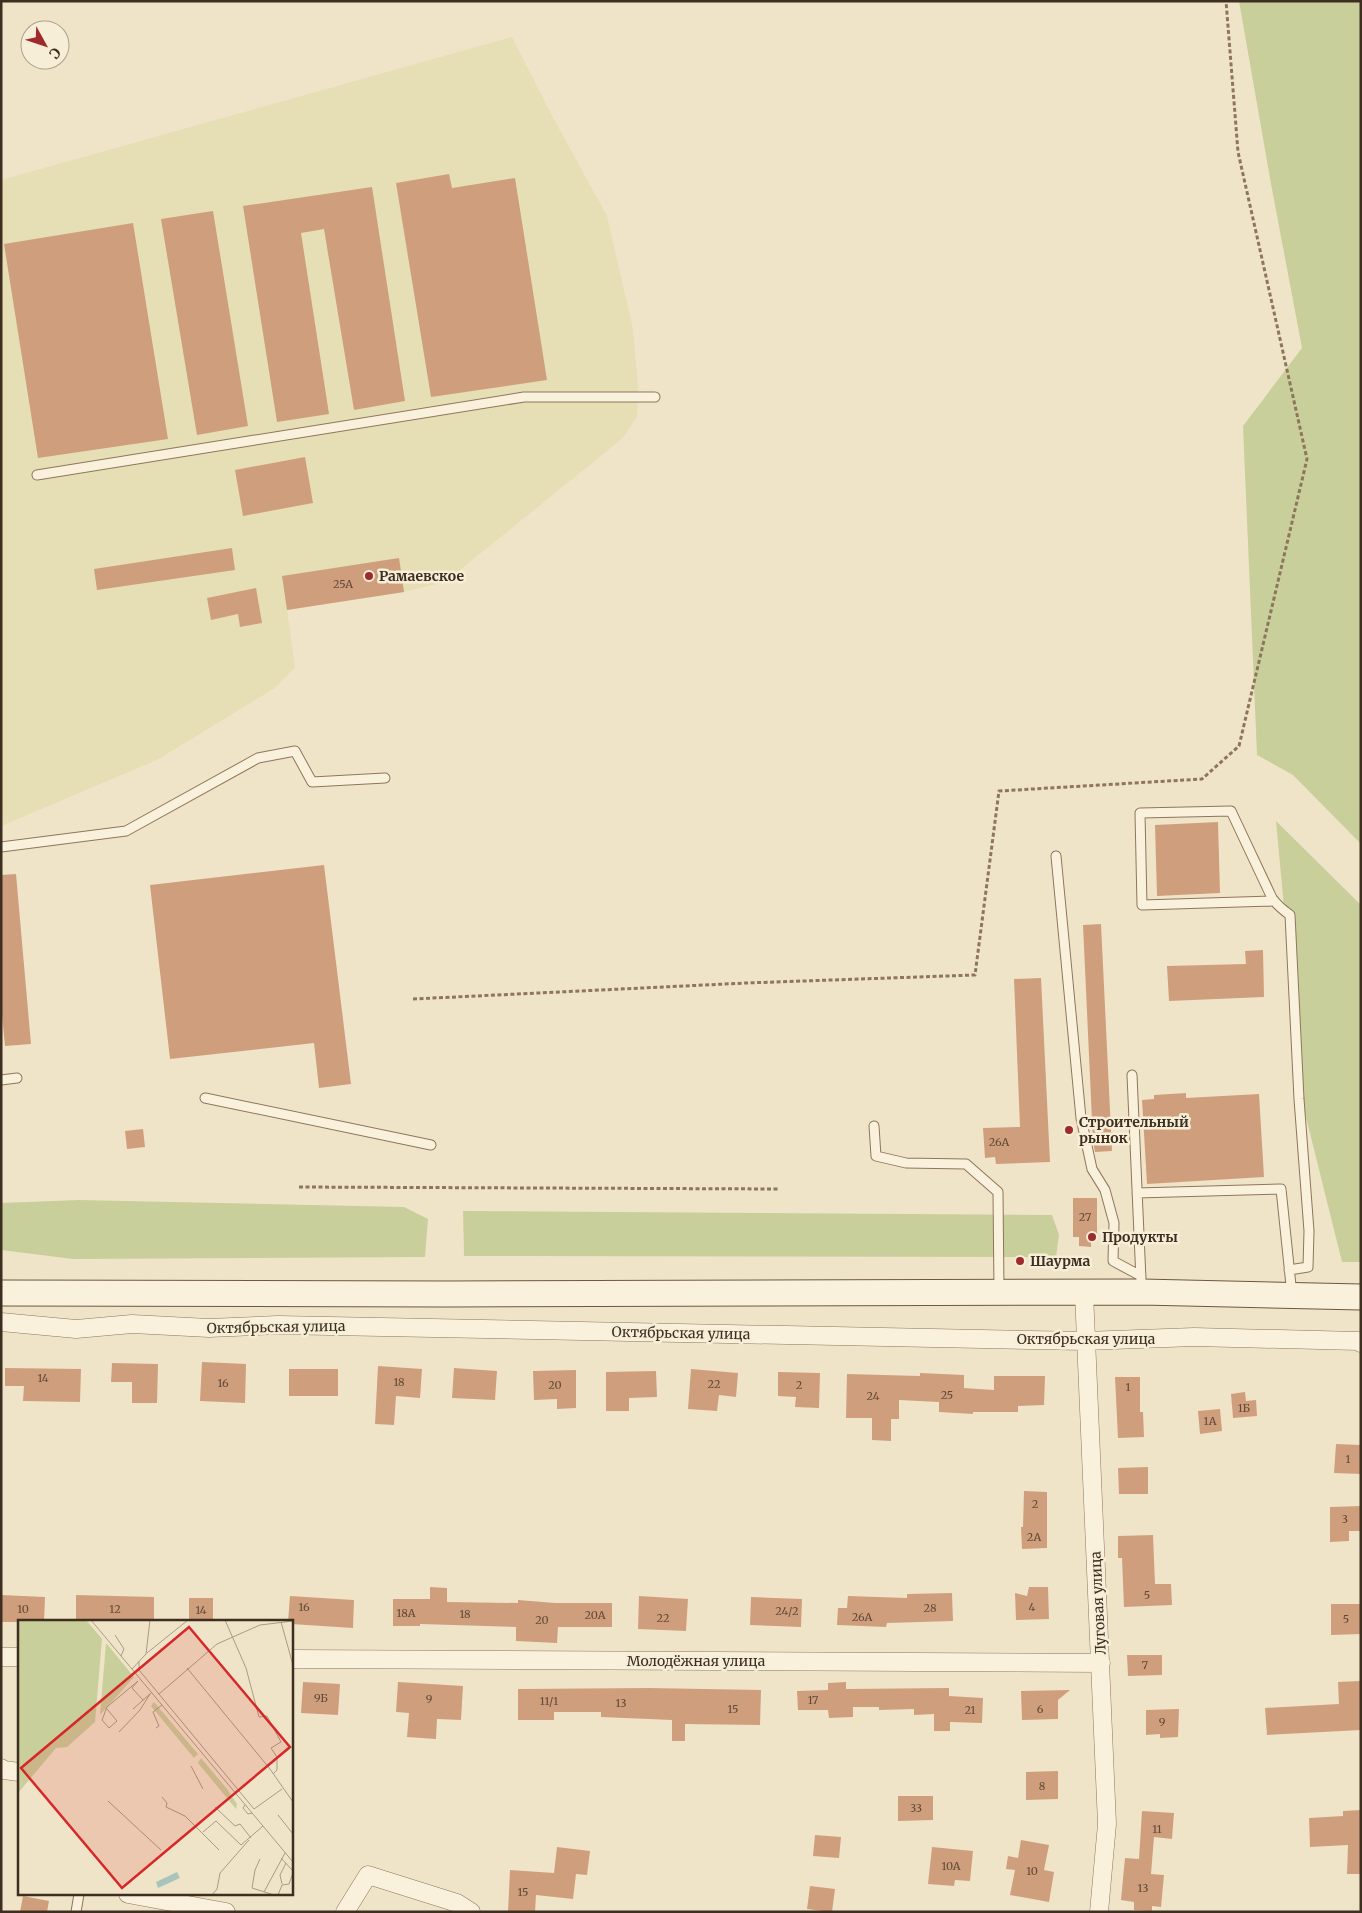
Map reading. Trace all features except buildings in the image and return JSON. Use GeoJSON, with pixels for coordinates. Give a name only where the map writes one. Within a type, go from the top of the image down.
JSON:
{"type":"FeatureCollection","features":[{"type":"Feature","properties":{"kind":"main road"},"geometry":{"type":"LineString","coordinates":[[1,1293],[999,1294],[1084,1293],[1141,1284],[1292,1295],[1361,1296]]}},
{"type":"Feature","properties":{"kind":"street","name":"Луговая улица"},"geometry":{"type":"LineString","coordinates":[[1084,1293],[1084,1341],[1101,1663],[1107,1824],[1099,1912]]}},
{"type":"Feature","properties":{"kind":"street","name":"Октябрьская улица"},"geometry":{"type":"LineString","coordinates":[[1,1322],[76,1328],[132,1324],[209,1328],[278,1324],[1084,1341],[1194,1337],[1358,1341],[1361,1343]]}},
{"type":"Feature","properties":{"kind":"street"},"geometry":{"type":"LineString","coordinates":[[1,1657],[18,1658]]}},
{"type":"Feature","properties":{"kind":"street","name":"Молодёжная улица"},"geometry":{"type":"LineString","coordinates":[[292,1659],[1101,1663]]}},
{"type":"Feature","properties":{"kind":"street"},"geometry":{"type":"LineString","coordinates":[[1,1768],[18,1772]]}},
{"type":"Feature","properties":{"kind":"street"},"geometry":{"type":"LineString","coordinates":[[345,1912],[368,1875],[457,1903],[472,1912]]}},
{"type":"Feature","properties":{"kind":"street"},"geometry":{"type":"LineString","coordinates":[[139,1896],[226,1912]]}},
{"type":"Feature","properties":{"kind":"lane"},"geometry":{"type":"LineString","coordinates":[[37,475],[524,397],[655,396]]}},
{"type":"Feature","properties":{"kind":"lane"},"geometry":{"type":"LineString","coordinates":[[1,848],[126,831],[258,758],[295,751],[312,782],[385,778]]}},
{"type":"Feature","properties":{"kind":"lane"},"geometry":{"type":"LineString","coordinates":[[1274,901],[1142,905],[1140,813],[1231,811],[1274,901],[1290,915],[1298,1099],[1309,1231],[1308,1267],[1289,1270]]}},
{"type":"Feature","properties":{"kind":"lane"},"geometry":{"type":"LineString","coordinates":[[1056,856],[1083,1126],[1092,1169],[1104,1190],[1114,1223],[1113,1261],[1141,1284]]}},
{"type":"Feature","properties":{"kind":"lane"},"geometry":{"type":"LineString","coordinates":[[1132,1075],[1141,1284]]}},
{"type":"Feature","properties":{"kind":"lane"},"geometry":{"type":"LineString","coordinates":[[1,1080],[17,1078]]}},
{"type":"Feature","properties":{"kind":"lane"},"geometry":{"type":"LineString","coordinates":[[205,1098],[431,1145]]}},
{"type":"Feature","properties":{"kind":"lane"},"geometry":{"type":"LineString","coordinates":[[874,1126],[876,1156],[906,1163],[966,1164],[998,1192],[999,1294]]}},
{"type":"Feature","properties":{"kind":"lane"},"geometry":{"type":"LineString","coordinates":[[1137,1193],[1281,1189],[1292,1295]]}},
{"type":"Feature","properties":{"kind":"lane"},"geometry":{"type":"LineString","coordinates":[[76,1912],[79,1896]]}},
{"type":"Feature","properties":{"kind":"path"},"geometry":{"type":"LineString","coordinates":[[412,999],[746,983],[975,975],[999,790],[1202,779],[1239,746],[1306,460],[1238,152],[1226,1]]}},
{"type":"Feature","properties":{"kind":"path"},"geometry":{"type":"LineString","coordinates":[[299,1187],[778,1189]]}},
{"type":"Feature","properties":{"kind":"shaded area","name":"Рамаевское"},"geometry":{"type":"Polygon","coordinates":[[[512,37],[551,114],[607,216],[633,329],[638,387],[637,416],[623,438],[445,582],[404,592],[287,610],[295,668],[275,688],[157,760],[1,826],[1,180],[512,37]]]}},
{"type":"Feature","properties":{"kind":"green space"},"geometry":{"type":"Polygon","coordinates":[[[1239,1],[1361,1],[1361,844],[1293,775],[1257,755],[1243,426],[1302,348],[1239,1]]]}},
{"type":"Feature","properties":{"kind":"green space"},"geometry":{"type":"Polygon","coordinates":[[[1276,821],[1361,905],[1361,1262],[1342,1262],[1302,1101],[1276,821]]]}},
{"type":"Feature","properties":{"kind":"green space"},"geometry":{"type":"Polygon","coordinates":[[[79,1200],[404,1207],[428,1219],[425,1257],[73,1259],[1,1250],[1,1203],[79,1200]]]}},
{"type":"Feature","properties":{"kind":"green space"},"geometry":{"type":"Polygon","coordinates":[[[463,1211],[1052,1215],[1059,1235],[1056,1257],[464,1256],[463,1211]]]}},
{"type":"Feature","properties":{"kind":"place","name":"Рамаевское"},"geometry":{"type":"Point","coordinates":[369,576]}},
{"type":"Feature","properties":{"kind":"place","name":"Строительный рынок"},"geometry":{"type":"Point","coordinates":[1069,1130]}},
{"type":"Feature","properties":{"kind":"place","name":"Продукты"},"geometry":{"type":"Point","coordinates":[1092,1237]}},
{"type":"Feature","properties":{"kind":"place","name":"Шаурма"},"geometry":{"type":"Point","coordinates":[1020,1261]}}]}
